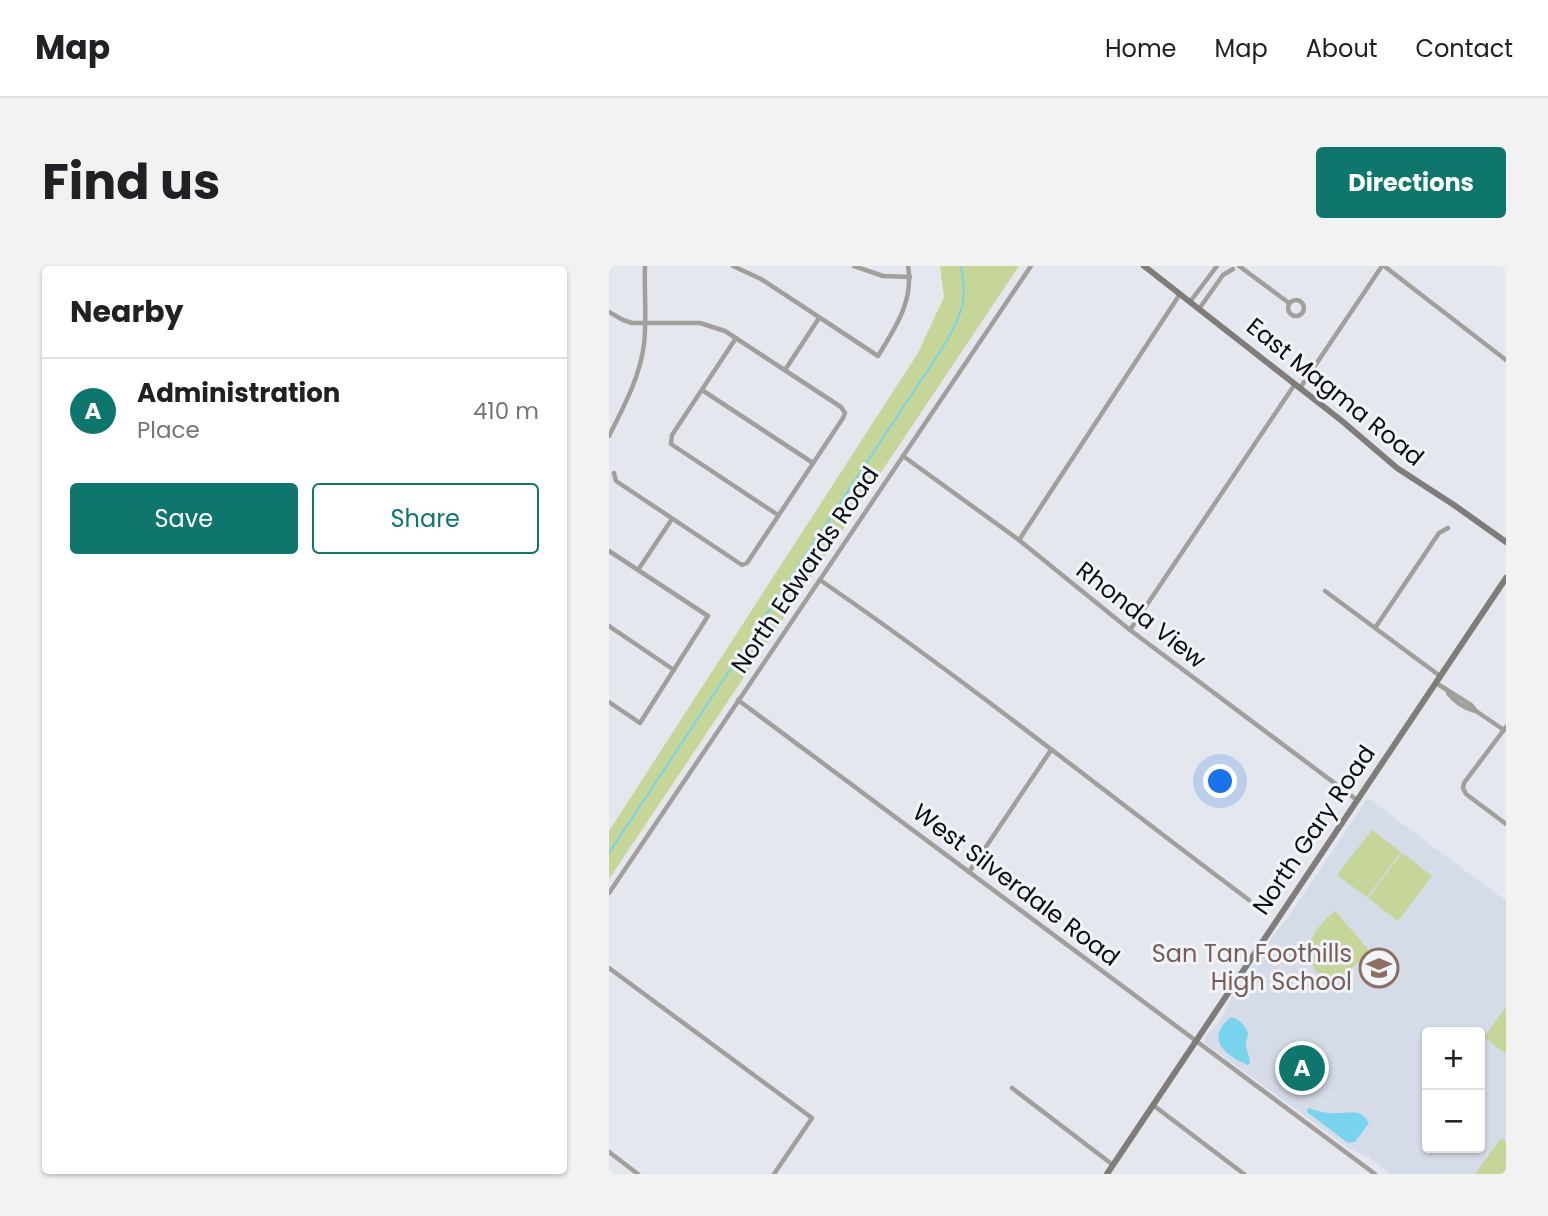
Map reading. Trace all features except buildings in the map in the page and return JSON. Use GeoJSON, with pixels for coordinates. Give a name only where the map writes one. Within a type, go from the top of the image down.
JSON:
{"type":"FeatureCollection","features":[{"type":"Feature","properties":{"kind":"street"},"geometry":{"type":"LineString","coordinates":[[609,436],[635,382],[644,344],[645,266]]}},
{"type":"Feature","properties":{"kind":"street"},"geometry":{"type":"LineString","coordinates":[[733,266],[761,279],[878,356],[906,305],[910,277],[908,266]]}},
{"type":"Feature","properties":{"kind":"street"},"geometry":{"type":"LineString","coordinates":[[854,266],[883,276],[910,277]]}},
{"type":"Feature","properties":{"kind":"street","name":"North Edwards Road"},"geometry":{"type":"LineString","coordinates":[[609,893],[1031,266]]}},
{"type":"Feature","properties":{"kind":"street","name":"East Magma Road"},"geometry":{"type":"LineString","coordinates":[[1144,266],[1298,386],[1397,468],[1506,542]]}},
{"type":"Feature","properties":{"kind":"street"},"geometry":{"type":"LineString","coordinates":[[1190,302],[1217,266]]}},
{"type":"Feature","properties":{"kind":"street"},"geometry":{"type":"LineString","coordinates":[[1223,266],[1226,269],[1236,267],[1289,303]]}},
{"type":"Feature","properties":{"kind":"street"},"geometry":{"type":"LineString","coordinates":[[1130,630],[1383,266],[1506,360]]}},
{"type":"Feature","properties":{"kind":"street"},"geometry":{"type":"LineString","coordinates":[[1199,309],[1223,275],[1236,267]]}},
{"type":"Feature","properties":{"kind":"street"},"geometry":{"type":"LineString","coordinates":[[1019,540],[1180,294]]}},
{"type":"Feature","properties":{"kind":"street"},"geometry":{"type":"LineString","coordinates":[[609,312],[632,323],[700,323],[725,331],[841,407],[845,413],[747,563],[742,565],[617,481],[614,473]]}},
{"type":"Feature","properties":{"kind":"street"},"geometry":{"type":"LineString","coordinates":[[785,370],[819,318]]}},
{"type":"Feature","properties":{"kind":"street"},"geometry":{"type":"LineString","coordinates":[[736,338],[671,439],[671,444],[778,514]]}},
{"type":"Feature","properties":{"kind":"street"},"geometry":{"type":"LineString","coordinates":[[702,390],[813,463]]}},
{"type":"Feature","properties":{"kind":"street","name":"Rhonda View"},"geometry":{"type":"LineString","coordinates":[[903,456],[1019,540],[1130,630],[1358,801]]}},
{"type":"Feature","properties":{"kind":"street"},"geometry":{"type":"LineString","coordinates":[[638,570],[672,519]]}},
{"type":"Feature","properties":{"kind":"street"},"geometry":{"type":"LineString","coordinates":[[1375,628],[1439,533],[1448,528]]}},
{"type":"Feature","properties":{"kind":"street"},"geometry":{"type":"LineString","coordinates":[[609,551],[708,616],[640,723],[609,702]]}},
{"type":"Feature","properties":{"kind":"street","name":"North Gary Road"},"geometry":{"type":"LineString","coordinates":[[1107,1174],[1506,578]]}},
{"type":"Feature","properties":{"kind":"street"},"geometry":{"type":"LineString","coordinates":[[820,580],[884,624],[1249,900]]}},
{"type":"Feature","properties":{"kind":"street"},"geometry":{"type":"LineString","coordinates":[[1325,591],[1375,628],[1438,680],[1447,691],[1505,729],[1463,788],[1466,794],[1506,824]]}},
{"type":"Feature","properties":{"kind":"street"},"geometry":{"type":"LineString","coordinates":[[609,626],[674,670]]}},
{"type":"Feature","properties":{"kind":"street","name":"West Silverdale Road"},"geometry":{"type":"LineString","coordinates":[[738,700],[1375,1174]]}},
{"type":"Feature","properties":{"kind":"street"},"geometry":{"type":"LineString","coordinates":[[969,872],[1051,750]]}},
{"type":"Feature","properties":{"kind":"street"},"geometry":{"type":"LineString","coordinates":[[609,968],[812,1118],[774,1174]]}},
{"type":"Feature","properties":{"kind":"street"},"geometry":{"type":"LineString","coordinates":[[1012,1088],[1114,1165]]}},
{"type":"Feature","properties":{"kind":"street"},"geometry":{"type":"LineString","coordinates":[[1153,1105],[1244,1174]]}},
{"type":"Feature","properties":{"kind":"street"},"geometry":{"type":"LineString","coordinates":[[609,1152],[638,1174]]}},
{"type":"Feature","properties":{"kind":"shaded area","name":"San Tan Foothills High School"},"geometry":{"type":"Polygon","coordinates":[[[1368,798],[1506,901],[1506,1174],[1390,1174],[1368,1157],[1350,1149],[1204,1042],[1272,937],[1368,798]]]}},
{"type":"Feature","properties":{"kind":"green space"},"geometry":{"type":"Polygon","coordinates":[[[940,266],[1019,266],[609,879],[609,831],[918,353],[944,297],[940,266]]]}},
{"type":"Feature","properties":{"kind":"green space"},"geometry":{"type":"Polygon","coordinates":[[[1372,830],[1401,852],[1367,897],[1337,875],[1372,830]]]}},
{"type":"Feature","properties":{"kind":"green space"},"geometry":{"type":"Polygon","coordinates":[[[1402,853],[1432,876],[1398,921],[1368,898],[1402,853]]]}},
{"type":"Feature","properties":{"kind":"green space"},"geometry":{"type":"Polygon","coordinates":[[[1335,911],[1368,949],[1368,954],[1330,987],[1315,970],[1309,952],[1317,930],[1335,911]]]}},
{"type":"Feature","properties":{"kind":"green space"},"geometry":{"type":"Polygon","coordinates":[[[1506,1007],[1506,1054],[1485,1036],[1506,1007]]]}},
{"type":"Feature","properties":{"kind":"green space"},"geometry":{"type":"Polygon","coordinates":[[[1501,1138],[1506,1142],[1506,1174],[1475,1174],[1501,1138]]]}},
{"type":"Feature","properties":{"kind":"water"},"geometry":{"type":"Polygon","coordinates":[[[1231,1017],[1247,1030],[1248,1065],[1225,1051],[1221,1045],[1219,1032],[1231,1017]]]}},
{"type":"Feature","properties":{"kind":"water"},"geometry":{"type":"Polygon","coordinates":[[[1308,1108],[1330,1113],[1359,1113],[1369,1123],[1355,1142],[1348,1143],[1307,1112],[1308,1108]]]}},
{"type":"Feature","properties":{"kind":"waterway"},"geometry":{"type":"LineString","coordinates":[[609,853],[945,344],[962,307],[964,289],[961,266]]}},
{"type":"Feature","properties":{"kind":"place","name":"San Tan Foothills High School"},"geometry":{"type":"Point","coordinates":[1379,968]}},
{"type":"Feature","properties":{"kind":"place","name":"Administration"},"geometry":{"type":"Point","coordinates":[1302,1068]}}]}
